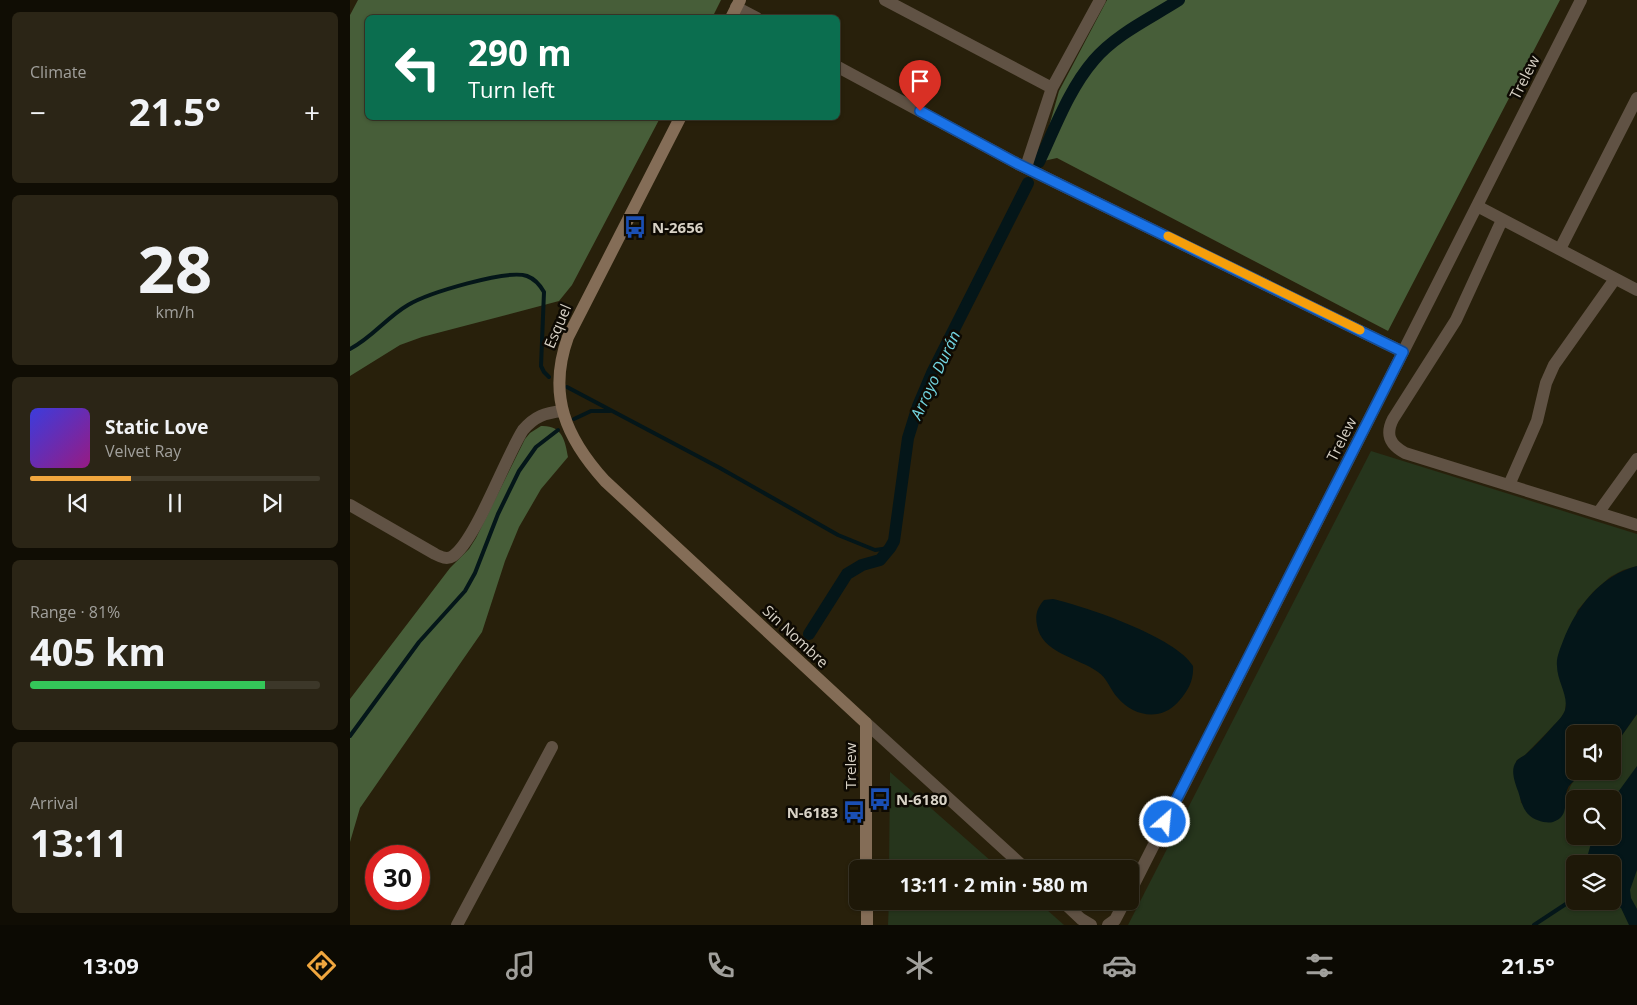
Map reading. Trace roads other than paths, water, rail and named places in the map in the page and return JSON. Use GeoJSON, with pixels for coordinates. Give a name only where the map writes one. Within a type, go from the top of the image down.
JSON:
{"type":"FeatureCollection","features":[{"type":"Feature","properties":{"kind":"main road","name":"Esquel"},"geometry":{"type":"LineString","coordinates":[[562,411],[559,373],[561,356],[568,337],[679,120]]}},
{"type":"Feature","properties":{"kind":"main road","name":"Sin Nombre"},"geometry":{"type":"LineString","coordinates":[[562,411],[579,449],[605,481],[866,723]]}},
{"type":"Feature","properties":{"kind":"main road","name":"Trelew"},"geometry":{"type":"LineString","coordinates":[[866,723],[866,860]]}},
{"type":"Feature","properties":{"kind":"main road"},"geometry":{"type":"LineString","coordinates":[[866,910],[867,925]]}},
{"type":"Feature","properties":{"kind":"street"},"geometry":{"type":"LineString","coordinates":[[885,0],[1052,88]]}},
{"type":"Feature","properties":{"kind":"street"},"geometry":{"type":"LineString","coordinates":[[1026,167],[1052,88],[1100,0]]}},
{"type":"Feature","properties":{"kind":"street","name":"Trelew"},"geometry":{"type":"LineString","coordinates":[[1139,874],[1581,0]]}},
{"type":"Feature","properties":{"kind":"street"},"geometry":{"type":"LineString","coordinates":[[736,8],[751,15]]}},
{"type":"Feature","properties":{"kind":"street"},"geometry":{"type":"LineString","coordinates":[[840,68],[1026,167],[1403,352]]}},
{"type":"Feature","properties":{"kind":"street"},"geometry":{"type":"LineString","coordinates":[[1560,249],[1637,98]]}},
{"type":"Feature","properties":{"kind":"street"},"geometry":{"type":"LineString","coordinates":[[1477,206],[1637,290]]}},
{"type":"Feature","properties":{"kind":"street"},"geometry":{"type":"LineString","coordinates":[[1502,220],[1456,320],[1392,419],[1388,430],[1389,436],[1395,446],[1406,452],[1637,525]]}},
{"type":"Feature","properties":{"kind":"street"},"geometry":{"type":"LineString","coordinates":[[1509,485],[1532,433],[1546,383],[1554,365],[1615,279]]}},
{"type":"Feature","properties":{"kind":"street"},"geometry":{"type":"LineString","coordinates":[[350,505],[442,558],[452,557],[464,543],[475,524],[523,430],[540,415],[562,411]]}},
{"type":"Feature","properties":{"kind":"street"},"geometry":{"type":"LineString","coordinates":[[1598,513],[1637,460]]}},
{"type":"Feature","properties":{"kind":"street","name":"Sin Nombre"},"geometry":{"type":"LineString","coordinates":[[866,723],[1016,860]]}},
{"type":"Feature","properties":{"kind":"street"},"geometry":{"type":"LineString","coordinates":[[457,925],[552,747]]}},
{"type":"Feature","properties":{"kind":"street"},"geometry":{"type":"LineString","coordinates":[[1073,910],[1091,925]]}},
{"type":"Feature","properties":{"kind":"street"},"geometry":{"type":"LineString","coordinates":[[1108,925],[1115,920],[1120,910]]}},
{"type":"Feature","properties":{"kind":"waterway","name":"Arroyo Durán"},"geometry":{"type":"LineString","coordinates":[[1039,162],[1077,83],[1094,60],[1123,34],[1179,0]]}},
{"type":"Feature","properties":{"kind":"waterway","name":"Arroyo Durán"},"geometry":{"type":"LineString","coordinates":[[809,634],[847,574],[862,565],[880,560],[894,541],[908,438],[918,406],[932,373],[1028,183]]}},
{"type":"Feature","properties":{"kind":"waterway"},"geometry":{"type":"LineString","coordinates":[[350,349],[400,310],[432,294],[486,279],[503,276],[527,276],[537,282],[544,292],[541,366],[549,377]]}},
{"type":"Feature","properties":{"kind":"waterway"},"geometry":{"type":"LineString","coordinates":[[567,387],[720,468],[838,535],[875,550],[890,548]]}},
{"type":"Feature","properties":{"kind":"waterway"},"geometry":{"type":"LineString","coordinates":[[574,419],[591,411],[610,411]]}},
{"type":"Feature","properties":{"kind":"waterway"},"geometry":{"type":"LineString","coordinates":[[350,736],[419,642],[465,591],[475,573],[498,514],[519,471],[536,447],[558,430]]}},
{"type":"Feature","properties":{"kind":"waterway"},"geometry":{"type":"LineString","coordinates":[[1534,925],[1566,904]]}},
{"type":"Feature","properties":{"kind":"place","name":"N-2656"},"geometry":{"type":"Point","coordinates":[635,227]}},
{"type":"Feature","properties":{"kind":"place","name":"N-6180"},"geometry":{"type":"Point","coordinates":[880,799]}},
{"type":"Feature","properties":{"kind":"place","name":"N-6183"},"geometry":{"type":"Point","coordinates":[854,812]}}]}
